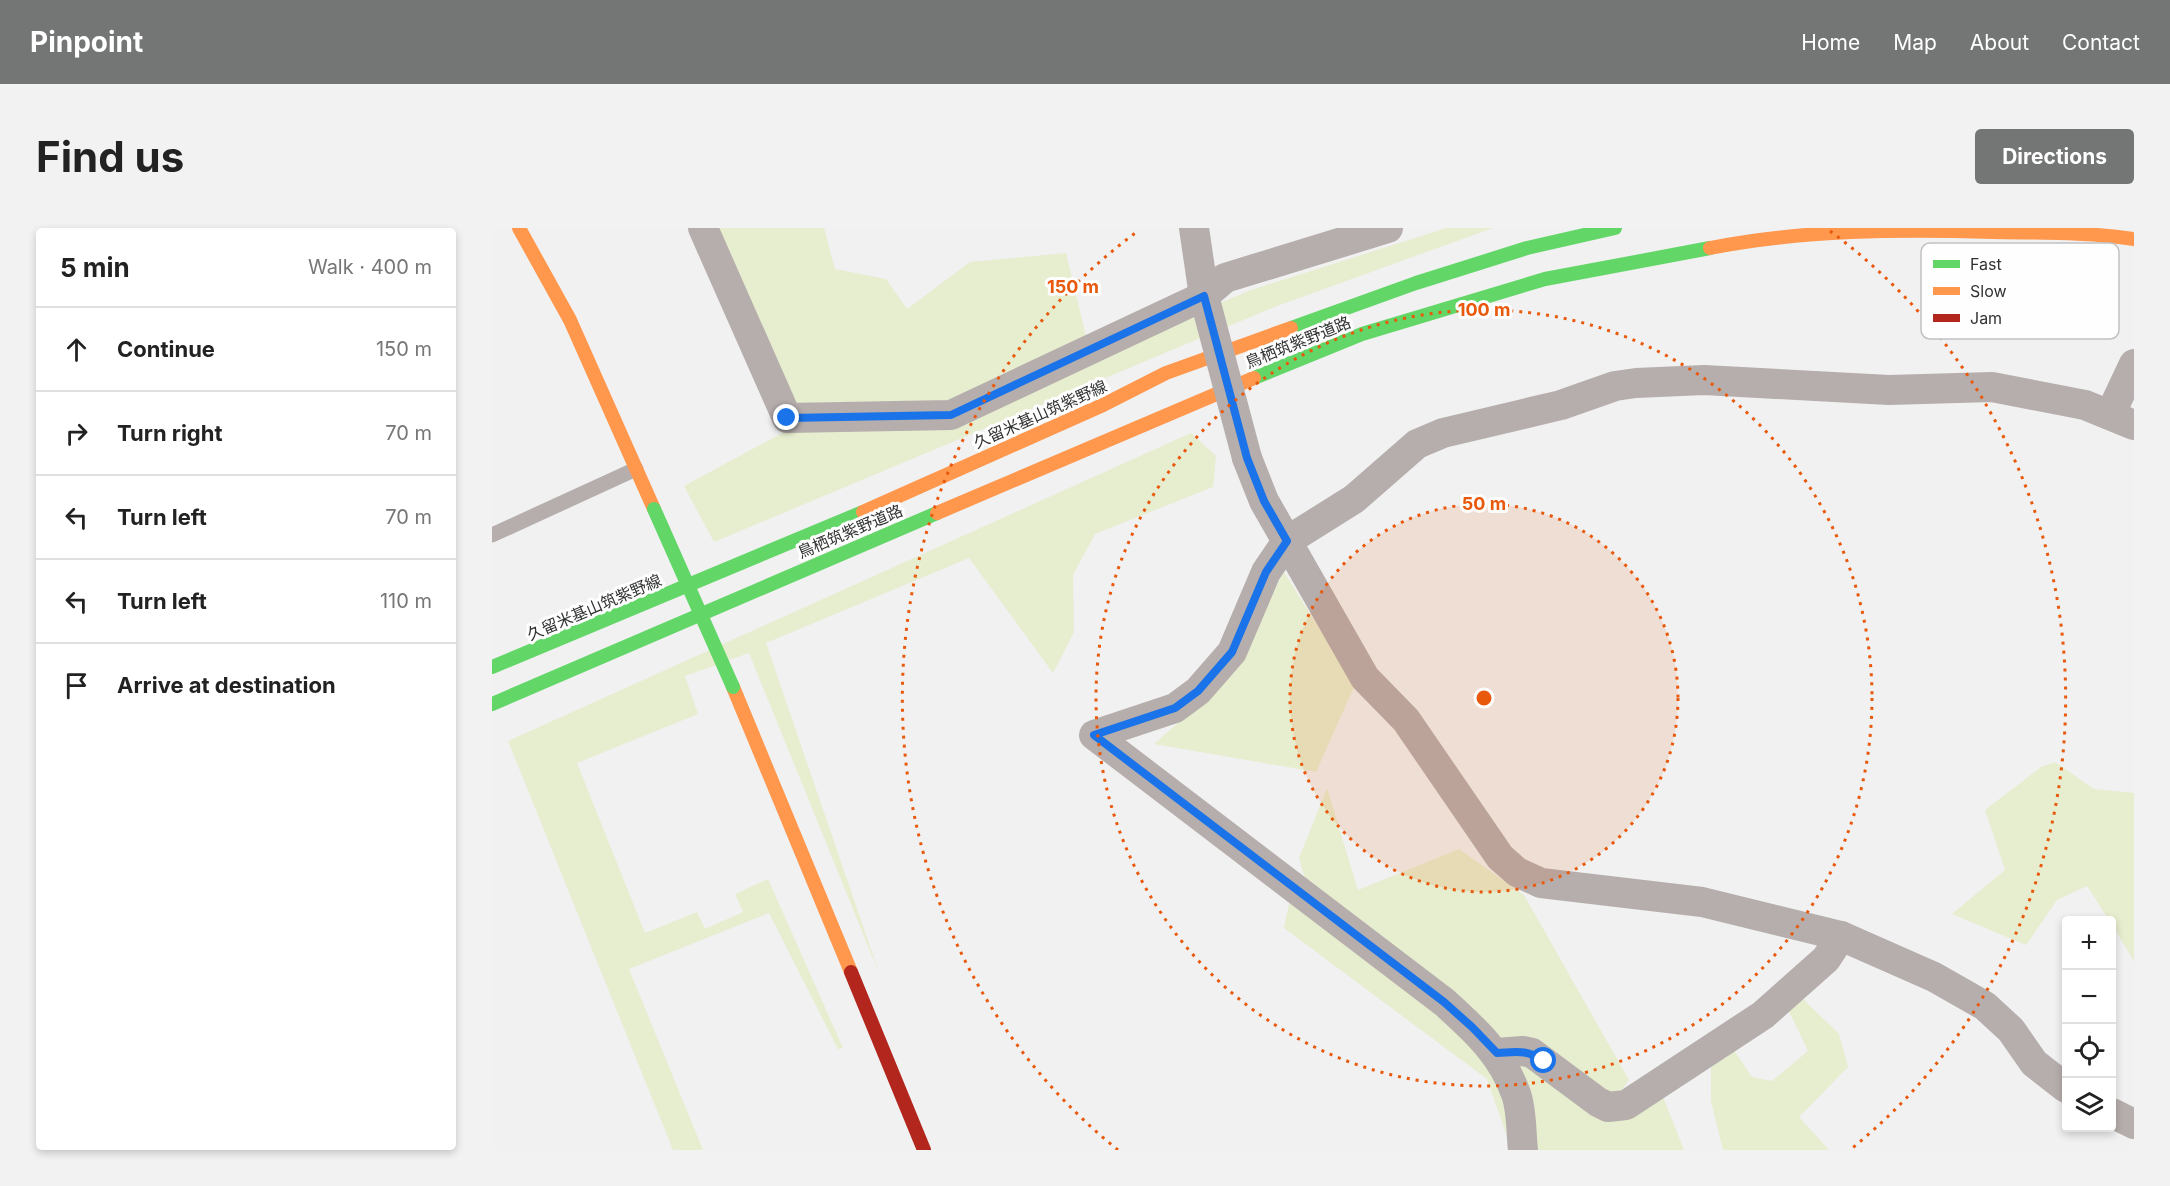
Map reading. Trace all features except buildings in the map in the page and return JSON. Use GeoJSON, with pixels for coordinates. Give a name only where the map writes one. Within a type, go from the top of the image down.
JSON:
{"type":"FeatureCollection","features":[{"type":"Feature","properties":{"kind":"main road"},"geometry":{"type":"LineString","coordinates":[[519,228],[570,320],[733,687],[924,1150]]}},
{"type":"Feature","properties":{"kind":"main road"},"geometry":{"type":"LineString","coordinates":[[1471,266],[1548,228]]}},
{"type":"Feature","properties":{"kind":"main road","name":"久留米基山筑紫野線"},"geometry":{"type":"LineString","coordinates":[[492,667],[871,508],[1103,405],[1166,373],[1416,283],[1527,248],[1615,228]]}},
{"type":"Feature","properties":{"kind":"main road","name":"鳥栖筑紫野道路"},"geometry":{"type":"LineString","coordinates":[[492,704],[1164,415],[1362,334],[1545,279],[1751,240],[1844,232],[1925,230],[2088,234],[2134,239]]}},
{"type":"Feature","properties":{"kind":"street"},"geometry":{"type":"LineString","coordinates":[[703,228],[787,418],[951,415],[1204,296],[1224,278],[1388,228]]}},
{"type":"Feature","properties":{"kind":"street"},"geometry":{"type":"LineString","coordinates":[[1194,228],[1204,296],[1247,458],[1264,501],[1365,678],[1406,720],[1500,857],[1517,872],[1541,883],[1702,902],[1841,936],[1934,977],[1986,1006],[2011,1030],[2034,1063],[2062,1084]]}},
{"type":"Feature","properties":{"kind":"street"},"geometry":{"type":"LineString","coordinates":[[1523,1150],[1517,1096],[1497,1053],[1472,1027],[1444,1002],[1094,735],[1175,708],[1198,691],[1232,652],[1266,572],[1287,541],[1354,499],[1417,444],[1443,433],[1562,405],[1615,386],[1704,380],[1889,390],[1992,387],[2085,405],[2122,420],[2134,364]]}},
{"type":"Feature","properties":{"kind":"street"},"geometry":{"type":"LineString","coordinates":[[1497,1053],[1523,1051],[1532,1053],[1598,1102],[1608,1107],[1626,1105],[1763,1015],[1826,959],[1841,936]]}},
{"type":"Feature","properties":{"kind":"street"},"geometry":{"type":"LineString","coordinates":[[2116,1115],[2134,1124]]}},
{"type":"Feature","properties":{"kind":"lane"},"geometry":{"type":"LineString","coordinates":[[492,535],[636,469]]}},
{"type":"Feature","properties":{"kind":"green space"},"geometry":{"type":"Polygon","coordinates":[[[716,228],[824,228],[835,269],[886,279],[907,309],[970,262],[1066,253],[1091,357],[1251,290],[1446,228],[1493,228],[1277,306],[714,542],[684,486],[799,424],[716,228]]]}},
{"type":"Feature","properties":{"kind":"green space"},"geometry":{"type":"Polygon","coordinates":[[[1191,433],[1216,456],[1213,487],[1095,534],[1073,575],[1074,632],[1053,673],[969,558],[766,643],[879,973],[749,653],[685,676],[698,714],[577,763],[645,933],[697,912],[705,929],[743,912],[735,894],[768,879],[843,1048],[838,1049],[769,913],[629,969],[703,1150],[673,1150],[508,741],[1191,433]]]}},
{"type":"Feature","properties":{"kind":"green space"},"geometry":{"type":"Polygon","coordinates":[[[1284,572],[1355,685],[1316,772],[1154,744],[1220,686],[1284,572]]]}},
{"type":"Feature","properties":{"kind":"green space"},"geometry":{"type":"Polygon","coordinates":[[[2055,762],[2094,789],[2134,793],[2134,961],[2116,932],[2116,916],[2106,916],[2087,886],[2057,900],[2026,945],[1952,914],[2005,870],[1985,810],[2041,767],[2055,762]]]}},
{"type":"Feature","properties":{"kind":"green space"},"geometry":{"type":"Polygon","coordinates":[[[1327,788],[1358,890],[1459,849],[1524,895],[1629,1080],[1603,1115],[1661,1092],[1684,1150],[1509,1150],[1509,1142],[1487,1079],[1284,928],[1290,899],[1308,890],[1299,858],[1327,788]]]}},
{"type":"Feature","properties":{"kind":"green space"},"geometry":{"type":"Polygon","coordinates":[[[1799,995],[1839,1034],[1848,1067],[1799,1117],[1829,1150],[1723,1150],[1711,1101],[1711,1063],[1731,1046],[1752,1077],[1772,1081],[1808,1051],[1787,1007],[1799,995]]]}},
{"type":"Feature","properties":{"kind":"traffic: fast"},"geometry":{"type":"LineString","coordinates":[[1291,328],[1416,283],[1527,248],[1615,228]]}},
{"type":"Feature","properties":{"kind":"traffic: fast"},"geometry":{"type":"LineString","coordinates":[[1254,378],[1362,334],[1545,279],[1710,248]]}},
{"type":"Feature","properties":{"kind":"traffic: fast"},"geometry":{"type":"LineString","coordinates":[[654,509],[733,687]]}},
{"type":"Feature","properties":{"kind":"traffic: fast"},"geometry":{"type":"LineString","coordinates":[[492,667],[863,512]]}},
{"type":"Feature","properties":{"kind":"traffic: fast"},"geometry":{"type":"LineString","coordinates":[[492,704],[937,513]]}},
{"type":"Feature","properties":{"kind":"traffic: slow"},"geometry":{"type":"LineString","coordinates":[[519,228],[570,320],[654,509]]}},
{"type":"Feature","properties":{"kind":"traffic: slow"},"geometry":{"type":"LineString","coordinates":[[1710,248],[1780,237],[1886,231],[2064,233],[2134,239]]}},
{"type":"Feature","properties":{"kind":"traffic: slow"},"geometry":{"type":"LineString","coordinates":[[863,512],[1103,405],[1166,373],[1291,328]]}},
{"type":"Feature","properties":{"kind":"traffic: slow"},"geometry":{"type":"LineString","coordinates":[[937,513],[1254,378]]}},
{"type":"Feature","properties":{"kind":"traffic: slow"},"geometry":{"type":"LineString","coordinates":[[733,687],[851,972]]}},
{"type":"Feature","properties":{"kind":"traffic: jam"},"geometry":{"type":"LineString","coordinates":[[851,972],[924,1150]]}},
{"type":"Feature","properties":{"kind":"route"},"geometry":{"type":"LineString","coordinates":[[787,418],[951,415],[1204,296],[1247,458],[1264,501],[1287,541],[1266,572],[1232,652],[1198,691],[1175,708],[1094,735],[1444,1002],[1497,1053],[1523,1051],[1532,1053],[1544,1061]]}}]}
